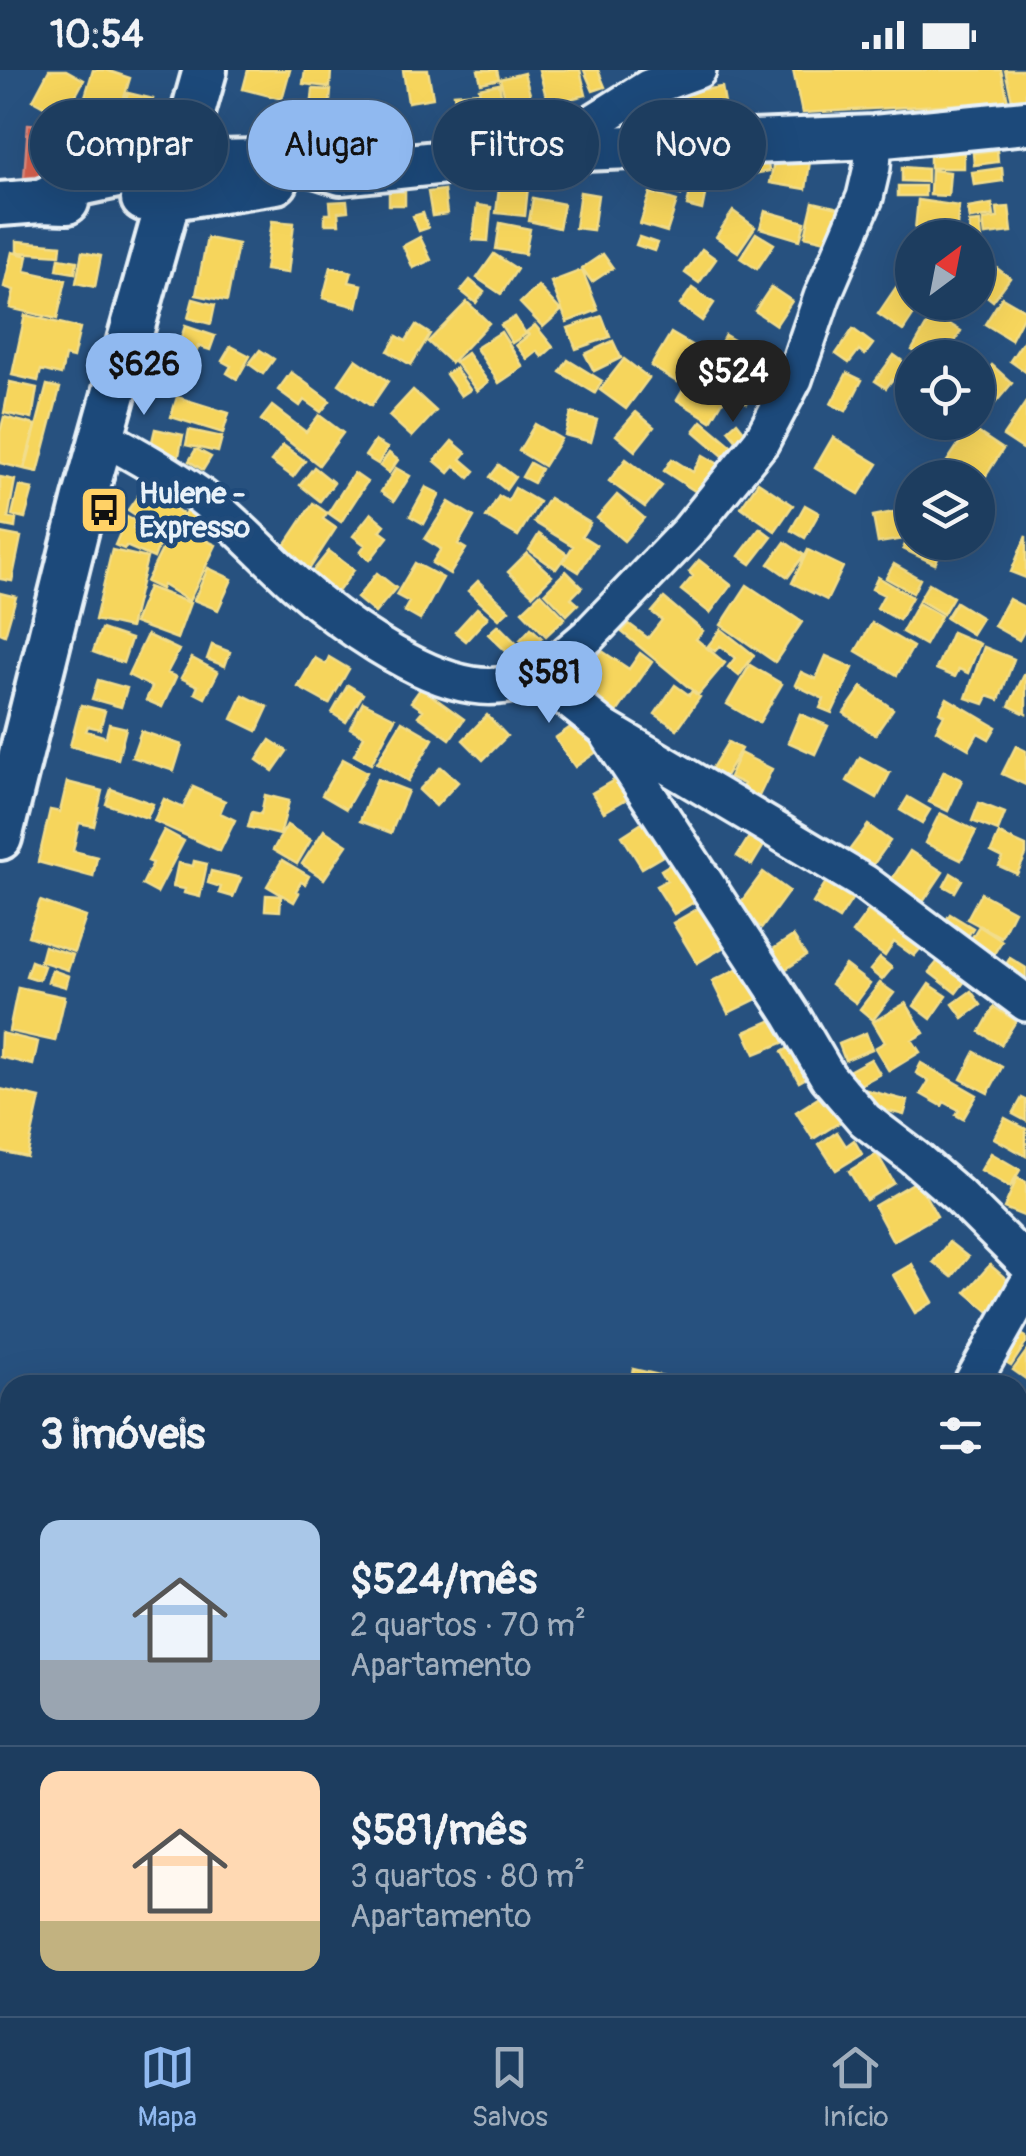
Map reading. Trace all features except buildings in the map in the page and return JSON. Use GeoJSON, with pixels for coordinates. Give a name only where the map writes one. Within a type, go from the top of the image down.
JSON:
{"type":"FeatureCollection","features":[{"type":"Feature","properties":{"kind":"main road"},"geometry":{"type":"LineString","coordinates":[[39,196],[143,150],[203,78],[224,133],[248,152]]}},
{"type":"Feature","properties":{"kind":"main road"},"geometry":{"type":"LineString","coordinates":[[599,148],[874,137],[1026,122]]}},
{"type":"Feature","properties":{"kind":"main road"},"geometry":{"type":"LineString","coordinates":[[136,316],[180,239],[248,183]]}},
{"type":"Feature","properties":{"kind":"main road"},"geometry":{"type":"LineString","coordinates":[[39,196],[86,202],[135,190]]}},
{"type":"Feature","properties":{"kind":"main road"},"geometry":{"type":"LineString","coordinates":[[0,838],[5,794],[172,190]]}},
{"type":"Feature","properties":{"kind":"street"},"geometry":{"type":"LineString","coordinates":[[599,118],[645,79],[698,70]]}},
{"type":"Feature","properties":{"kind":"street"},"geometry":{"type":"LineString","coordinates":[[101,436],[201,496],[296,584],[384,648],[440,676],[474,686],[508,686],[540,676],[588,636],[689,531],[761,442],[794,379],[822,297],[865,197],[874,137]]}},
{"type":"Feature","properties":{"kind":"street"},"geometry":{"type":"LineString","coordinates":[[540,676],[604,728],[865,884],[1026,1003]]}},
{"type":"Feature","properties":{"kind":"street"},"geometry":{"type":"LineString","coordinates":[[604,728],[828,1077],[866,1120],[959,1196],[1026,1263]]}},
{"type":"Feature","properties":{"kind":"street"},"geometry":{"type":"LineString","coordinates":[[977,1375],[1026,1287]]}},
{"type":"Feature","properties":{"kind":"place","name":"Hulene - Expresso"},"geometry":{"type":"Point","coordinates":[104,510]}}]}
